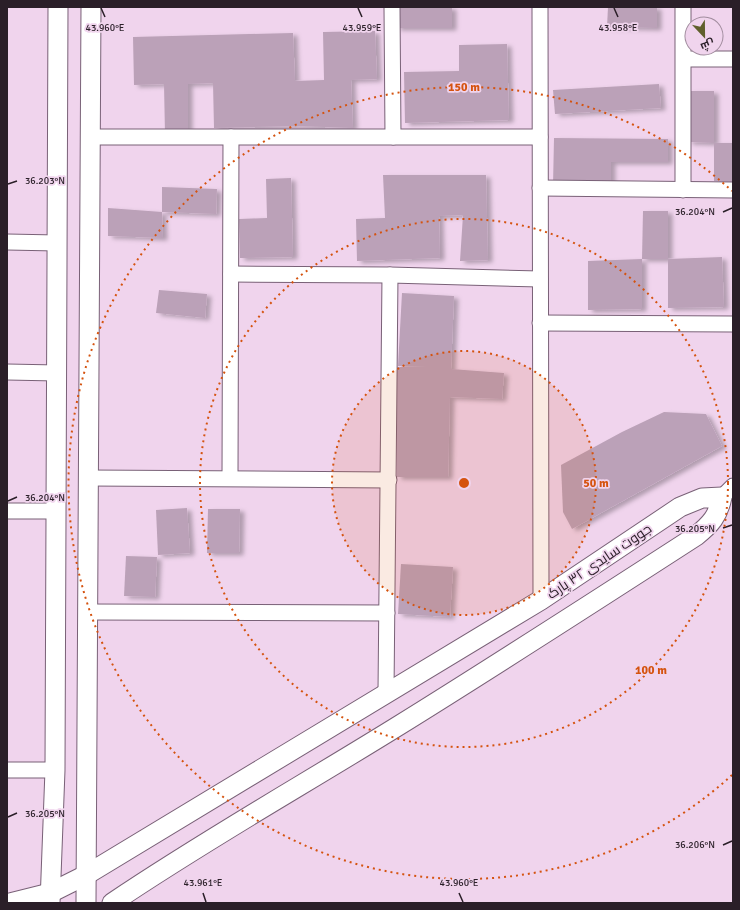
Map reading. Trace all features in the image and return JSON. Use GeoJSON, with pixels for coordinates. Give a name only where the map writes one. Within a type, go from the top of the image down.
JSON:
{"type":"FeatureCollection","features":[{"type":"Feature","properties":{"kind":"street"},"geometry":{"type":"LineString","coordinates":[[50,898],[55,770],[58,7]]}},
{"type":"Feature","properties":{"kind":"street"},"geometry":{"type":"LineString","coordinates":[[86,903],[91,7]]}},
{"type":"Feature","properties":{"kind":"street"},"geometry":{"type":"LineString","coordinates":[[392,7],[393,137]]}},
{"type":"Feature","properties":{"kind":"street"},"geometry":{"type":"LineString","coordinates":[[540,7],[541,600]]}},
{"type":"Feature","properties":{"kind":"street"},"geometry":{"type":"LineString","coordinates":[[683,7],[683,190]]}},
{"type":"Feature","properties":{"kind":"street"},"geometry":{"type":"LineString","coordinates":[[684,59],[733,59]]}},
{"type":"Feature","properties":{"kind":"street"},"geometry":{"type":"LineString","coordinates":[[91,137],[540,137]]}},
{"type":"Feature","properties":{"kind":"street"},"geometry":{"type":"LineString","coordinates":[[230,478],[231,137]]}},
{"type":"Feature","properties":{"kind":"street"},"geometry":{"type":"LineString","coordinates":[[540,188],[733,190]]}},
{"type":"Feature","properties":{"kind":"street"},"geometry":{"type":"LineString","coordinates":[[7,242],[57,243]]}},
{"type":"Feature","properties":{"kind":"street"},"geometry":{"type":"LineString","coordinates":[[231,274],[390,275],[540,279]]}},
{"type":"Feature","properties":{"kind":"street"},"geometry":{"type":"LineString","coordinates":[[386,693],[390,275]]}},
{"type":"Feature","properties":{"kind":"street"},"geometry":{"type":"LineString","coordinates":[[540,323],[733,324]]}},
{"type":"Feature","properties":{"kind":"street"},"geometry":{"type":"LineString","coordinates":[[7,372],[57,373]]}},
{"type":"Feature","properties":{"kind":"street"},"geometry":{"type":"LineString","coordinates":[[88,478],[389,480]]}},
{"type":"Feature","properties":{"kind":"street"},"geometry":{"type":"LineString","coordinates":[[112,903],[217,835],[398,726],[554,629],[696,536],[709,525],[719,512],[727,492]]}},
{"type":"Feature","properties":{"kind":"street","name":"جووت سایدی ٣٢ پارک"},"geometry":{"type":"LineString","coordinates":[[10,903],[50,898],[541,600],[680,507],[702,498],[727,492]]}},
{"type":"Feature","properties":{"kind":"street"},"geometry":{"type":"LineString","coordinates":[[7,511],[56,511]]}},
{"type":"Feature","properties":{"kind":"street"},"geometry":{"type":"LineString","coordinates":[[88,612],[387,613]]}},
{"type":"Feature","properties":{"kind":"street"},"geometry":{"type":"LineString","coordinates":[[7,770],[55,770]]}},
{"type":"Feature","properties":{"kind":"building"},"geometry":{"type":"Polygon","coordinates":[[[396,7],[452,7],[452,28],[396,28],[396,7]]]}},
{"type":"Feature","properties":{"kind":"building"},"geometry":{"type":"Polygon","coordinates":[[[608,7],[657,7],[657,28],[607,27],[608,7]]]}},
{"type":"Feature","properties":{"kind":"building"},"geometry":{"type":"Polygon","coordinates":[[[375,31],[377,79],[351,80],[353,128],[296,126],[214,128],[213,83],[188,84],[188,134],[165,134],[164,84],[134,85],[133,37],[293,33],[295,81],[324,80],[323,32],[375,31]]]}},
{"type":"Feature","properties":{"kind":"building"},"geometry":{"type":"Polygon","coordinates":[[[507,44],[509,120],[405,123],[404,72],[459,71],[459,45],[507,44]]]}},
{"type":"Feature","properties":{"kind":"building"},"geometry":{"type":"Polygon","coordinates":[[[659,84],[661,108],[555,114],[553,90],[659,84]]]}},
{"type":"Feature","properties":{"kind":"building"},"geometry":{"type":"Polygon","coordinates":[[[689,91],[714,91],[714,143],[688,142],[689,91]]]}},
{"type":"Feature","properties":{"kind":"building"},"geometry":{"type":"Polygon","coordinates":[[[554,138],[668,139],[668,162],[611,162],[611,186],[553,186],[554,138]]]}},
{"type":"Feature","properties":{"kind":"building"},"geometry":{"type":"Polygon","coordinates":[[[714,143],[733,143],[733,182],[714,181],[714,143]]]}},
{"type":"Feature","properties":{"kind":"building"},"geometry":{"type":"Polygon","coordinates":[[[383,175],[486,175],[488,260],[460,261],[463,215],[439,216],[440,258],[357,261],[356,219],[385,218],[383,175]]]}},
{"type":"Feature","properties":{"kind":"building"},"geometry":{"type":"Polygon","coordinates":[[[291,178],[293,257],[240,258],[239,219],[267,218],[266,179],[291,178]]]}},
{"type":"Feature","properties":{"kind":"building"},"geometry":{"type":"Polygon","coordinates":[[[162,187],[217,189],[216,214],[162,212],[162,187]]]}},
{"type":"Feature","properties":{"kind":"building"},"geometry":{"type":"Polygon","coordinates":[[[108,208],[162,212],[163,238],[108,236],[108,208]]]}},
{"type":"Feature","properties":{"kind":"building"},"geometry":{"type":"Polygon","coordinates":[[[643,211],[668,211],[668,259],[642,259],[643,211]]]}},
{"type":"Feature","properties":{"kind":"building"},"geometry":{"type":"Polygon","coordinates":[[[722,257],[724,307],[668,308],[668,259],[722,257]]]}},
{"type":"Feature","properties":{"kind":"building"},"geometry":{"type":"Polygon","coordinates":[[[642,259],[642,309],[588,310],[588,261],[642,259]]]}},
{"type":"Feature","properties":{"kind":"building"},"geometry":{"type":"Polygon","coordinates":[[[159,290],[207,294],[205,318],[156,313],[159,290]]]}},
{"type":"Feature","properties":{"kind":"building"},"geometry":{"type":"Polygon","coordinates":[[[402,293],[454,296],[451,369],[504,373],[502,399],[450,397],[448,477],[397,477],[397,367],[427,367],[398,366],[402,293]]]}},
{"type":"Feature","properties":{"kind":"building"},"geometry":{"type":"Polygon","coordinates":[[[664,412],[706,414],[722,446],[572,529],[563,512],[561,465],[622,432],[664,412]]]}},
{"type":"Feature","properties":{"kind":"building"},"geometry":{"type":"Polygon","coordinates":[[[187,508],[190,553],[158,555],[156,510],[187,508]]]}},
{"type":"Feature","properties":{"kind":"building"},"geometry":{"type":"Polygon","coordinates":[[[208,509],[240,509],[239,553],[207,553],[208,509]]]}},
{"type":"Feature","properties":{"kind":"building"},"geometry":{"type":"Polygon","coordinates":[[[126,556],[157,557],[155,597],[124,596],[126,556]]]}},
{"type":"Feature","properties":{"kind":"building"},"geometry":{"type":"Polygon","coordinates":[[[401,564],[453,567],[450,617],[398,614],[401,564]]]}}]}
